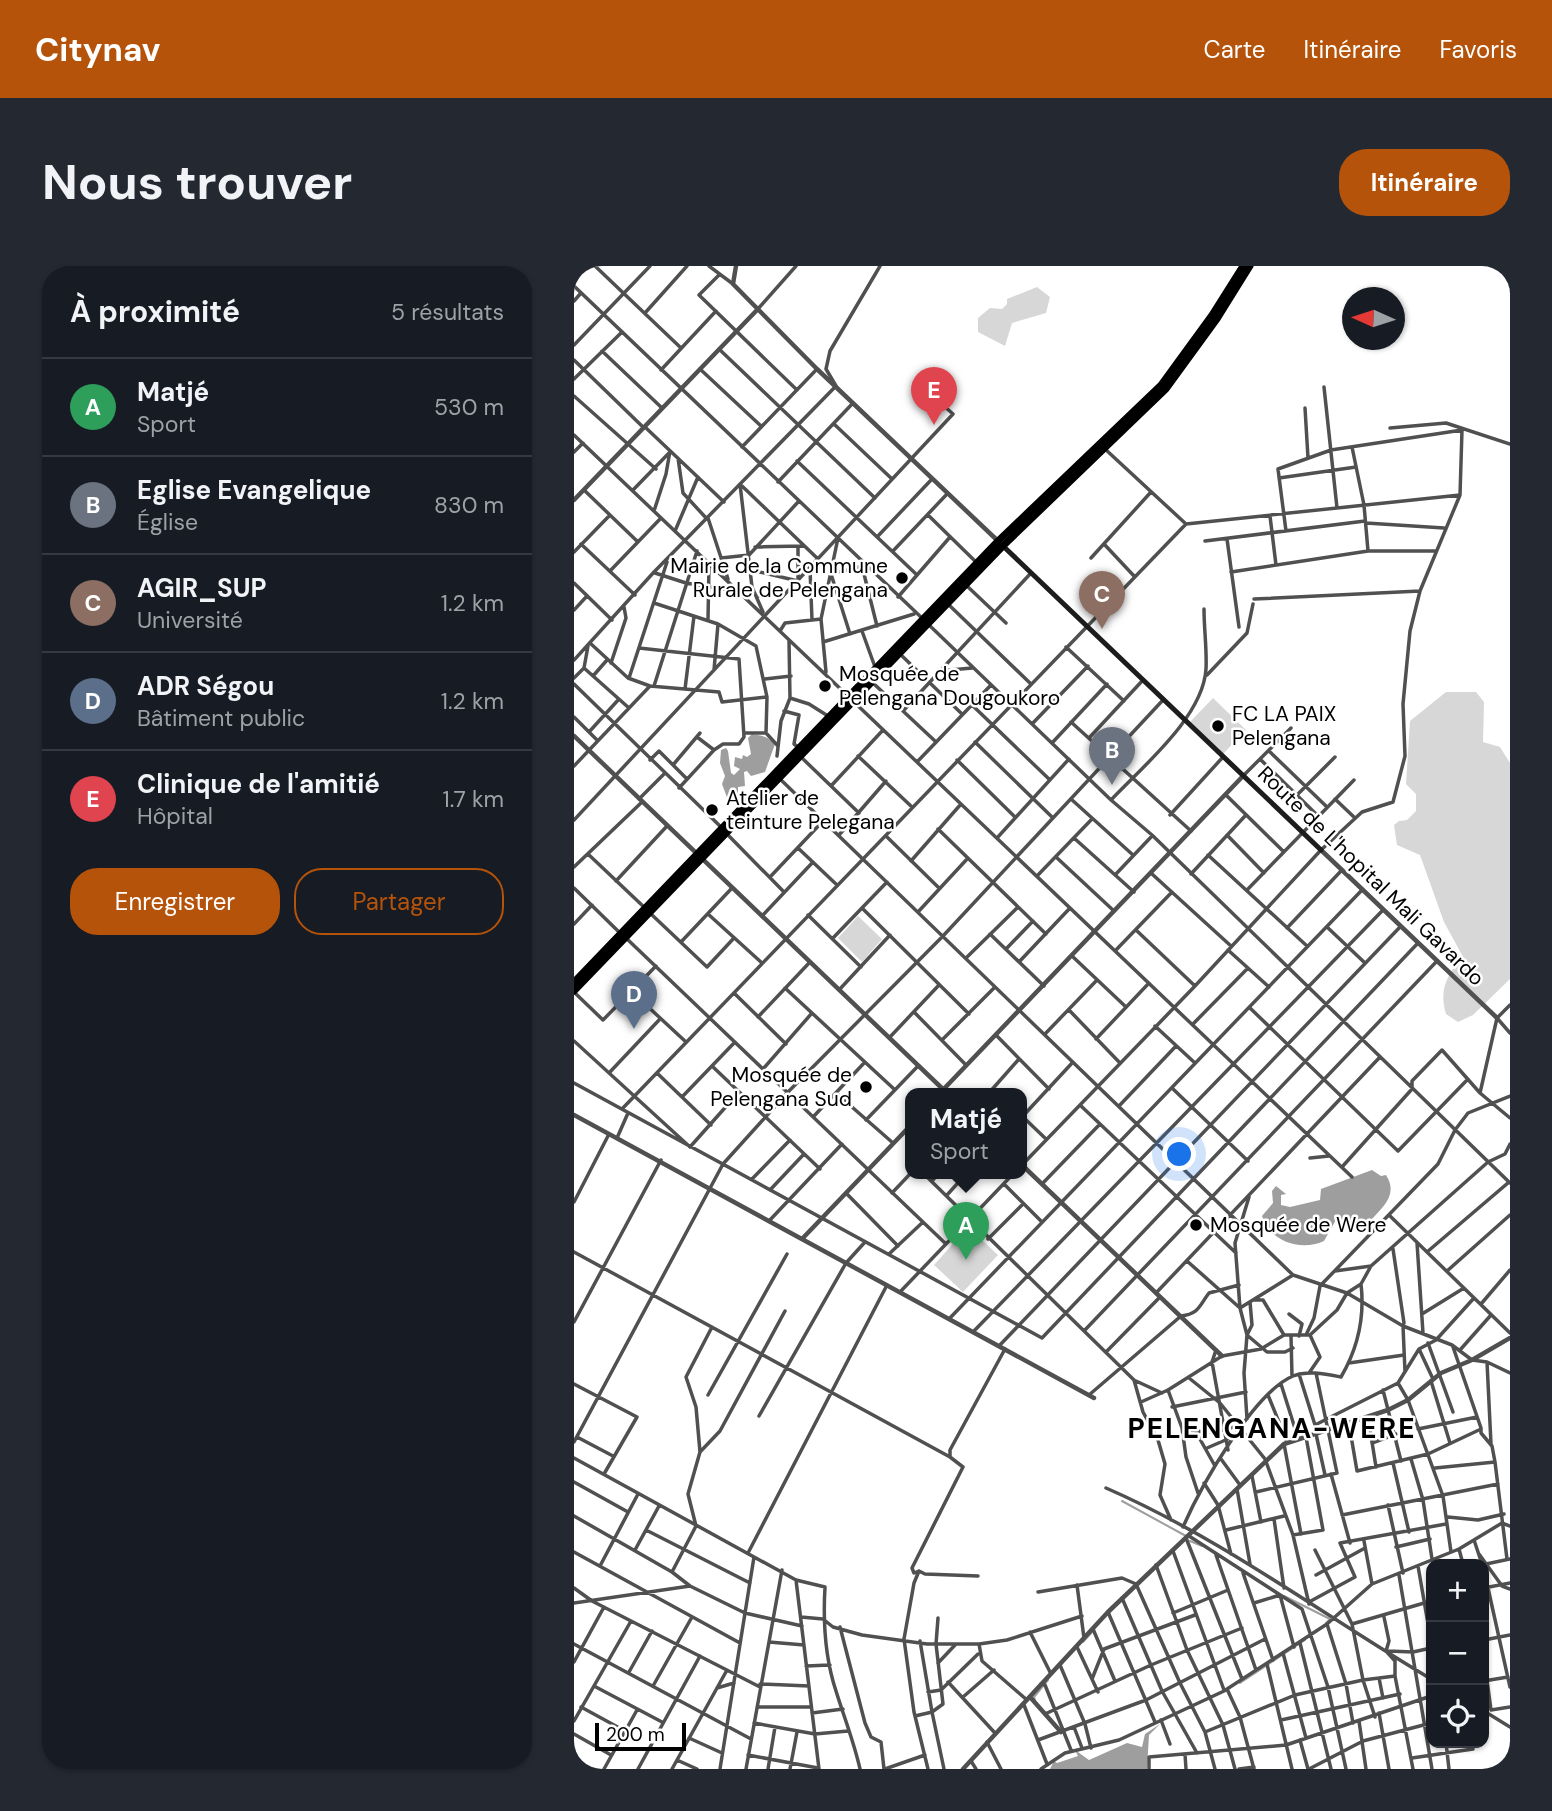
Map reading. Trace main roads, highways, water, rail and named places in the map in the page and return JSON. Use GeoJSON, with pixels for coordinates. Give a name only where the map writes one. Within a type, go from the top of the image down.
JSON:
{"type":"FeatureCollection","features":[{"type":"Feature","properties":{"kind":"highway"},"geometry":{"type":"LineString","coordinates":[[799,752],[830,717],[898,653],[978,563],[1105,449],[1166,389],[1188,362],[1231,292],[1243,266]]}},
{"type":"Feature","properties":{"kind":"highway"},"geometry":{"type":"LineString","coordinates":[[574,991],[851,699],[875,668],[947,603],[1000,543],[1161,385],[1250,266]]}},
{"type":"Feature","properties":{"kind":"highway"},"geometry":{"type":"LineString","coordinates":[[574,982],[624,937]]}},
{"type":"Feature","properties":{"kind":"main road","name":"Route de L'hopital Mali Gavardo"},"geometry":{"type":"LineString","coordinates":[[1000,543],[1321,850]]}},
{"type":"Feature","properties":{"kind":"waterway"},"geometry":{"type":"LineString","coordinates":[[1122,1501],[1186,1536]]}},
{"type":"Feature","properties":{"kind":"waterway"},"geometry":{"type":"LineString","coordinates":[[1190,1541],[1202,1546]]}},
{"type":"Feature","properties":{"kind":"waterway"},"geometry":{"type":"LineString","coordinates":[[1284,1596],[1330,1619],[1326,1623]]}},
{"type":"Feature","properties":{"kind":"waterway"},"geometry":{"type":"LineString","coordinates":[[1083,1642],[1093,1631]]}},
{"type":"Feature","properties":{"kind":"waterway"},"geometry":{"type":"LineString","coordinates":[[1240,1683],[1305,1640]]}},
{"type":"Feature","properties":{"kind":"waterway"},"geometry":{"type":"LineString","coordinates":[[1035,1700],[1034,1697],[1048,1680]]}},
{"type":"Feature","properties":{"kind":"place","name":"Clinique de l'amitié"},"geometry":{"type":"Point","coordinates":[934,425]}},
{"type":"Feature","properties":{"kind":"place","name":"Mairie de la Commune Rurale de Pelengana"},"geometry":{"type":"Point","coordinates":[902,578]}},
{"type":"Feature","properties":{"kind":"place","name":"AGIR_SUP"},"geometry":{"type":"Point","coordinates":[1102,629]}},
{"type":"Feature","properties":{"kind":"place","name":"Mosquée de Pelengana Dougoukoro"},"geometry":{"type":"Point","coordinates":[825,686]}},
{"type":"Feature","properties":{"kind":"place","name":"FC LA PAIX Pelengana"},"geometry":{"type":"Point","coordinates":[1218,726]}},
{"type":"Feature","properties":{"kind":"place","name":"Eglise Evangelique"},"geometry":{"type":"Point","coordinates":[1112,785]}},
{"type":"Feature","properties":{"kind":"place","name":"Atelier de teinture Pelegana"},"geometry":{"type":"Point","coordinates":[712,810]}},
{"type":"Feature","properties":{"kind":"place","name":"ADR Ségou"},"geometry":{"type":"Point","coordinates":[634,1029]}},
{"type":"Feature","properties":{"kind":"place","name":"Mosquée de Pelengana Sud"},"geometry":{"type":"Point","coordinates":[866,1087]}},
{"type":"Feature","properties":{"kind":"place","name":"Mosquée de Were"},"geometry":{"type":"Point","coordinates":[1196,1225]}},
{"type":"Feature","properties":{"kind":"place","name":"Matjé"},"geometry":{"type":"Point","coordinates":[966,1260]}},
{"type":"Feature","properties":{"kind":"district","name":"PELENGANA-WERE"},"geometry":{"type":"Point","coordinates":[1272,1428]}}]}
